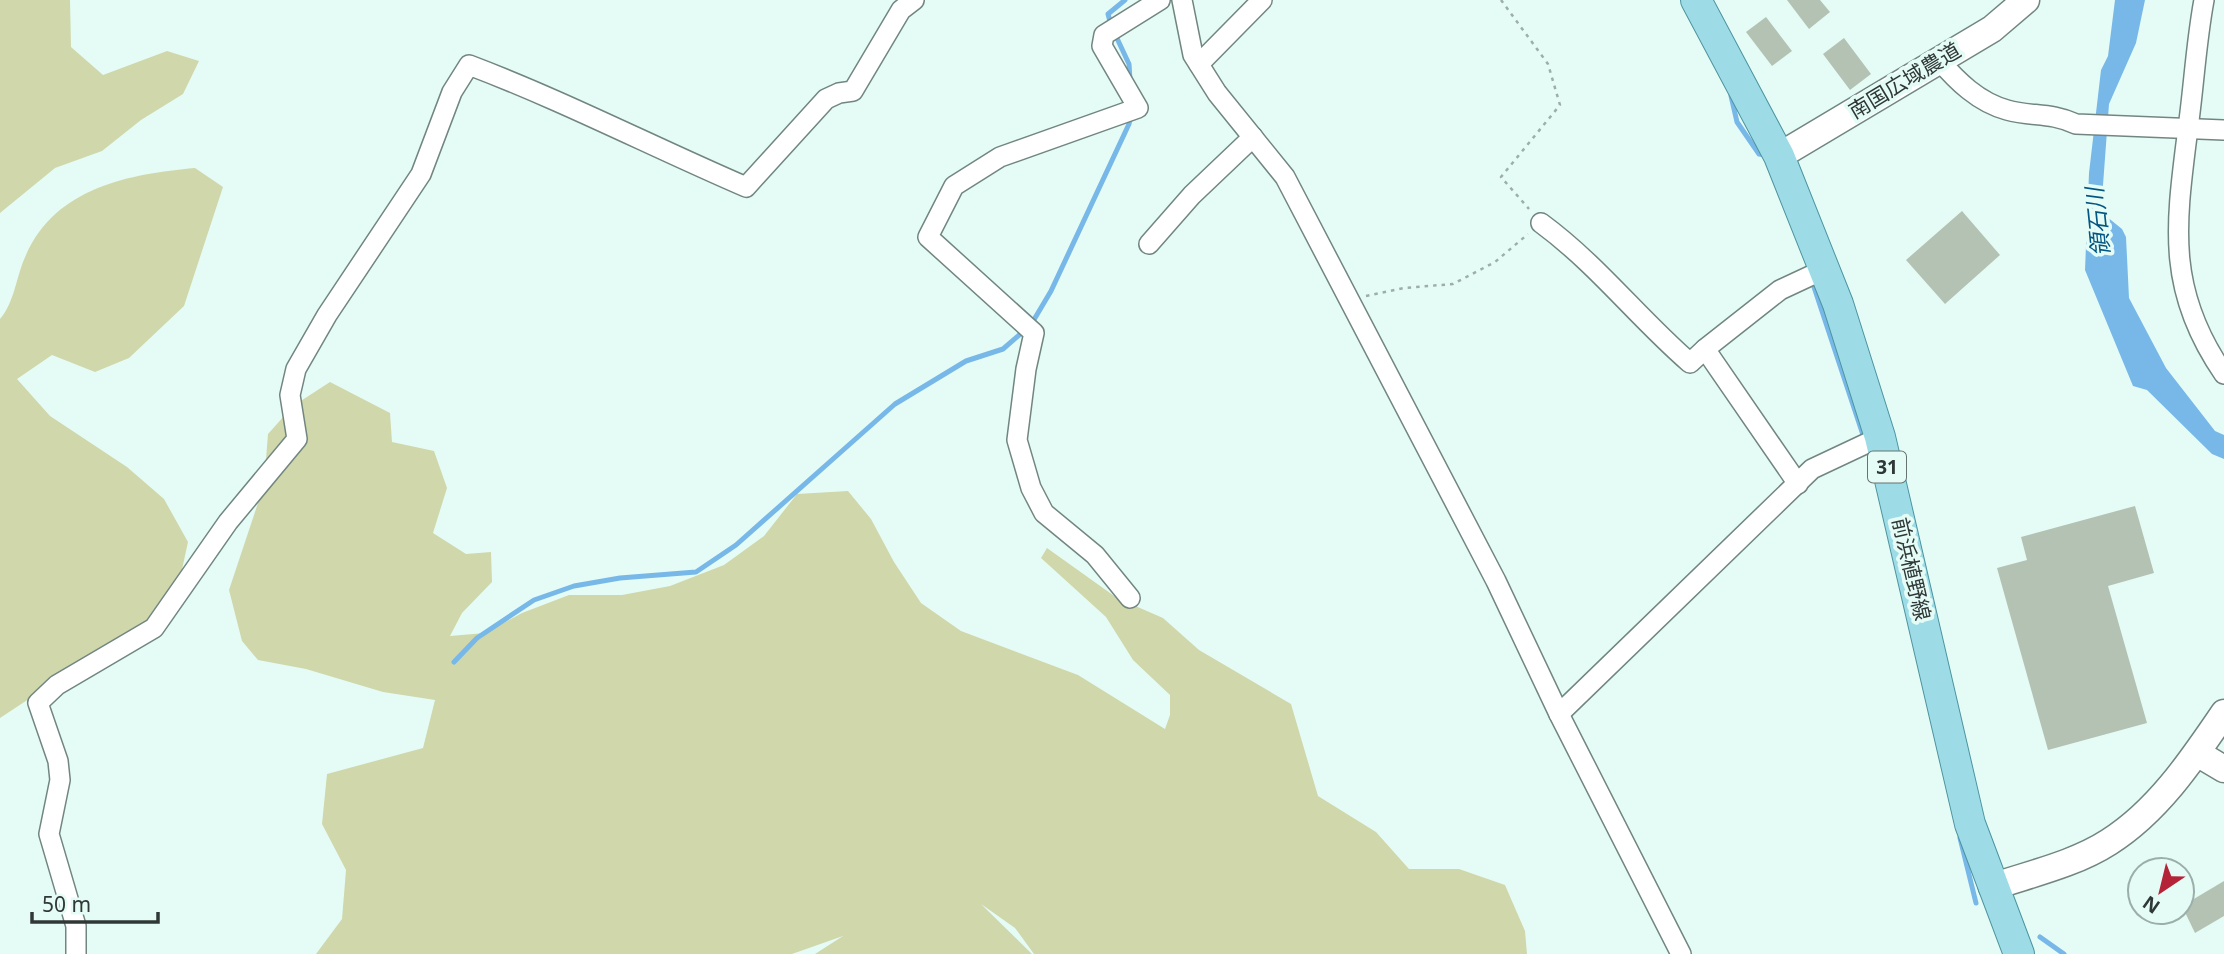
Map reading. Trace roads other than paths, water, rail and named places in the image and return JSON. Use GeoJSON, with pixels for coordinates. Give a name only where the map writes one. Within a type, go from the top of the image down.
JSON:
{"type":"FeatureCollection","features":[{"type":"Feature","properties":{"kind":"main road","name":"前浜植野線"},"geometry":{"type":"LineString","coordinates":[[1696,0],[1779,156],[1825,269],[1880,437],[1970,824],[2019,954]]}},
{"type":"Feature","properties":{"kind":"street"},"geometry":{"type":"LineString","coordinates":[[76,954],[76,926],[50,834],[60,780],[58,761],[38,703],[57,685],[154,628],[228,522],[298,439],[290,395],[296,369],[327,315],[421,174],[452,92],[469,65],[540,92],[646,145],[746,187],[827,99],[839,93],[853,91],[901,10],[914,0]]}},
{"type":"Feature","properties":{"kind":"street"},"geometry":{"type":"LineString","coordinates":[[1130,598],[1095,555],[1045,513],[1031,488],[1017,440],[1026,369],[1034,334],[928,237],[954,186],[1000,157],[1138,108],[1102,46],[1104,35],[1160,0]]}},
{"type":"Feature","properties":{"kind":"street"},"geometry":{"type":"LineString","coordinates":[[1182,0],[1194,55],[1217,93],[1285,177],[1496,582],[1559,714],[1681,954]]}},
{"type":"Feature","properties":{"kind":"street"},"geometry":{"type":"LineString","coordinates":[[1199,64],[1262,0]]}},
{"type":"Feature","properties":{"kind":"street","name":"南国広域農道"},"geometry":{"type":"LineString","coordinates":[[1779,156],[1992,29],[2026,0]]}},
{"type":"Feature","properties":{"kind":"street"},"geometry":{"type":"LineString","coordinates":[[2204,0],[2182,128],[2178,189],[2181,278],[2211,355],[2224,374]]}},
{"type":"Feature","properties":{"kind":"street"},"geometry":{"type":"LineString","coordinates":[[1938,59],[1952,75],[1982,99],[2008,110],[2056,115],[2077,124],[2224,130]]}},
{"type":"Feature","properties":{"kind":"street"},"geometry":{"type":"LineString","coordinates":[[1149,244],[1192,194],[1253,137]]}},
{"type":"Feature","properties":{"kind":"street"},"geometry":{"type":"LineString","coordinates":[[1541,223],[1578,250],[1651,328],[1690,363],[1780,290],[1825,269]]}},
{"type":"Feature","properties":{"kind":"street"},"geometry":{"type":"LineString","coordinates":[[1705,349],[1797,484]]}},
{"type":"Feature","properties":{"kind":"street"},"geometry":{"type":"LineString","coordinates":[[1559,714],[1812,469],[1880,437]]}},
{"type":"Feature","properties":{"kind":"street"},"geometry":{"type":"LineString","coordinates":[[1992,887],[2108,843],[2147,811],[2197,752],[2224,713]]}},
{"type":"Feature","properties":{"kind":"street"},"geometry":{"type":"LineString","coordinates":[[2197,752],[2224,769]]}},
{"type":"Feature","properties":{"kind":"water","name":"領石川"},"geometry":{"type":"Polygon","coordinates":[[[2115,0],[2145,0],[2136,43],[2109,104],[2101,212],[2122,229],[2126,237],[2129,298],[2166,368],[2215,431],[2224,435],[2224,459],[2212,454],[2147,390],[2133,386],[2085,270],[2089,173],[2101,70],[2108,56],[2115,0]]]}},
{"type":"Feature","properties":{"kind":"waterway"},"geometry":{"type":"LineString","coordinates":[[1111,25],[1108,14],[1125,0]]}},
{"type":"Feature","properties":{"kind":"waterway"},"geometry":{"type":"LineString","coordinates":[[1115,34],[1129,64],[1130,80]]}},
{"type":"Feature","properties":{"kind":"waterway"},"geometry":{"type":"LineString","coordinates":[[1731,96],[1737,122],[1759,154],[1765,155]]}},
{"type":"Feature","properties":{"kind":"waterway"},"geometry":{"type":"LineString","coordinates":[[1032,323],[1051,291],[1131,115]]}},
{"type":"Feature","properties":{"kind":"waterway"},"geometry":{"type":"LineString","coordinates":[[1812,281],[1865,441]]}},
{"type":"Feature","properties":{"kind":"waterway"},"geometry":{"type":"LineString","coordinates":[[454,662],[477,638],[534,600],[574,586],[620,578],[696,572],[736,545],[895,404],[966,361],[1003,349],[1025,330]]}},
{"type":"Feature","properties":{"kind":"waterway"},"geometry":{"type":"LineString","coordinates":[[1960,838],[1976,903]]}},
{"type":"Feature","properties":{"kind":"waterway"},"geometry":{"type":"LineString","coordinates":[[2040,937],[2064,954]]}}]}
